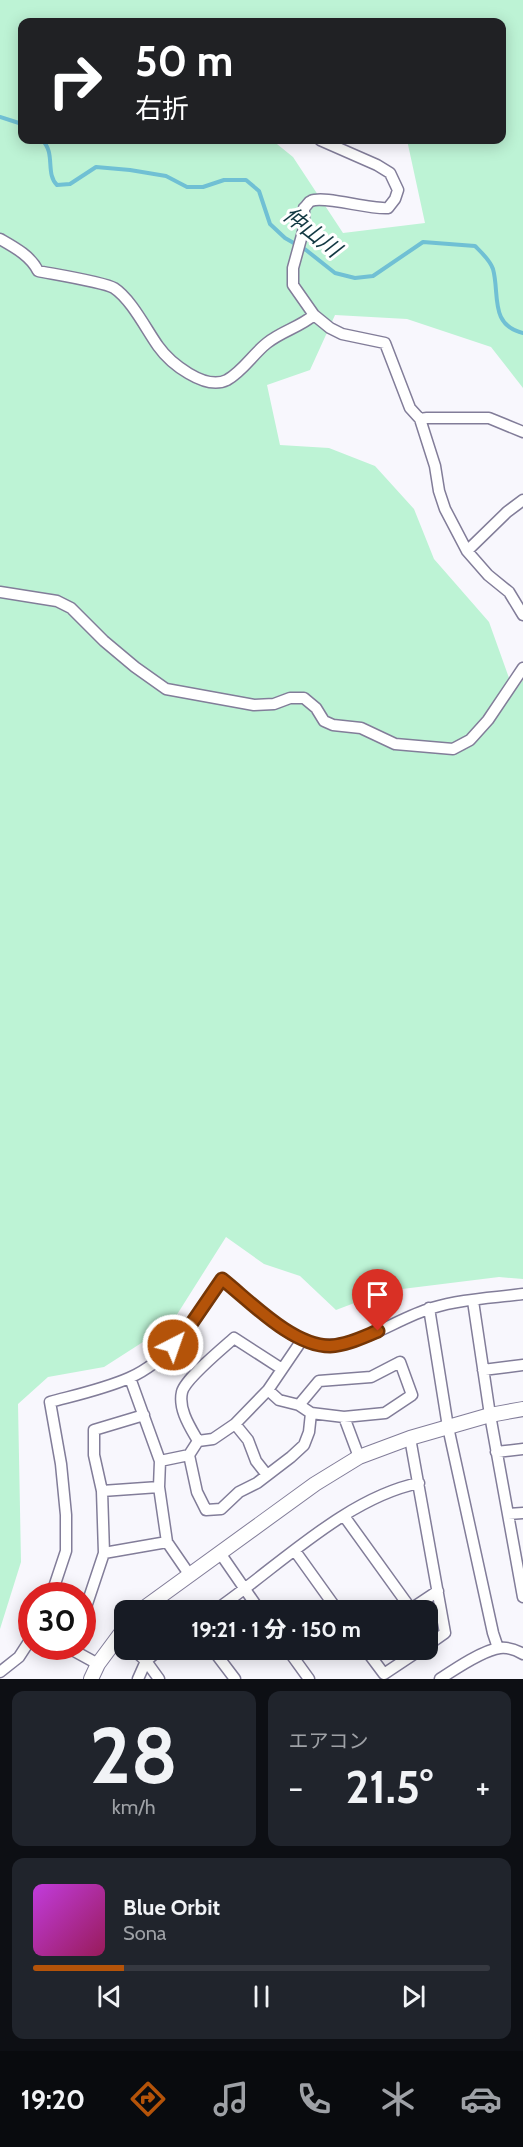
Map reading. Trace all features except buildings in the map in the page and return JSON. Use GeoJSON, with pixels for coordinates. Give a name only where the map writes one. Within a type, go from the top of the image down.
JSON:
{"type":"FeatureCollection","features":[{"type":"Feature","properties":{"kind":"street"},"geometry":{"type":"LineString","coordinates":[[329,144],[390,173],[398,190],[388,208],[376,209],[322,200],[311,201],[304,208],[304,228],[293,268],[293,285],[314,315],[342,334],[385,343],[410,408],[420,420],[435,466],[445,509],[467,551],[488,575],[509,592],[523,615]]}},
{"type":"Feature","properties":{"kind":"street"},"geometry":{"type":"LineString","coordinates":[[0,239],[17,249],[34,264],[38,271],[112,287],[125,298],[163,353],[189,374],[208,382],[226,381],[265,344],[314,315]]}},
{"type":"Feature","properties":{"kind":"street"},"geometry":{"type":"LineString","coordinates":[[420,420],[489,418],[523,432]]}},
{"type":"Feature","properties":{"kind":"street"},"geometry":{"type":"LineString","coordinates":[[467,551],[507,512],[523,500]]}},
{"type":"Feature","properties":{"kind":"street"},"geometry":{"type":"LineString","coordinates":[[0,592],[57,601],[71,608],[135,667],[166,688],[254,705],[274,704],[290,698],[304,698],[316,708],[324,721],[333,725],[361,728],[395,744],[453,749],[470,740],[488,720],[523,668]]}},
{"type":"Feature","properties":{"kind":"street"},"geometry":{"type":"LineString","coordinates":[[58,1582],[66,1551],[66,1515],[61,1464],[50,1402],[130,1378],[162,1357],[185,1333],[222,1279],[278,1324],[302,1340],[329,1346],[356,1341],[429,1308],[523,1294]]}},
{"type":"Feature","properties":{"kind":"street"},"geometry":{"type":"LineString","coordinates":[[473,1301],[496,1452],[523,1597]]}},
{"type":"Feature","properties":{"kind":"street"},"geometry":{"type":"LineString","coordinates":[[429,1308],[448,1427],[498,1648]]}},
{"type":"Feature","properties":{"kind":"street"},"geometry":{"type":"LineString","coordinates":[[198,1441],[187,1422],[182,1404],[182,1390],[203,1366],[234,1338],[282,1369]]}},
{"type":"Feature","properties":{"kind":"street"},"geometry":{"type":"LineString","coordinates":[[302,1340],[268,1390],[235,1424],[213,1439],[198,1441],[189,1455],[197,1492],[206,1510],[221,1509],[239,1492],[257,1483],[304,1445],[309,1432],[311,1413]]}},
{"type":"Feature","properties":{"kind":"street"},"geometry":{"type":"LineString","coordinates":[[268,1390],[279,1400],[299,1406],[311,1413],[344,1418],[385,1413],[412,1395],[400,1362],[371,1377],[319,1381],[299,1406]]}},
{"type":"Feature","properties":{"kind":"street"},"geometry":{"type":"LineString","coordinates":[[483,1370],[523,1365]]}},
{"type":"Feature","properties":{"kind":"street"},"geometry":{"type":"LineString","coordinates":[[130,1378],[160,1461],[159,1487],[167,1542],[189,1575]]}},
{"type":"Feature","properties":{"kind":"street"},"geometry":{"type":"LineString","coordinates":[[155,1600],[315,1484],[359,1457],[410,1438],[490,1415],[523,1409]]}},
{"type":"Feature","properties":{"kind":"street"},"geometry":{"type":"LineString","coordinates":[[94,1582],[104,1553],[102,1491],[94,1455],[94,1430],[144,1415]]}},
{"type":"Feature","properties":{"kind":"street"},"geometry":{"type":"LineString","coordinates":[[344,1418],[359,1457]]}},
{"type":"Feature","properties":{"kind":"street"},"geometry":{"type":"LineString","coordinates":[[235,1424],[248,1440],[256,1461],[267,1474]]}},
{"type":"Feature","properties":{"kind":"street"},"geometry":{"type":"LineString","coordinates":[[410,1438],[445,1633],[438,1638]]}},
{"type":"Feature","properties":{"kind":"street"},"geometry":{"type":"LineString","coordinates":[[496,1452],[523,1449]]}},
{"type":"Feature","properties":{"kind":"street"},"geometry":{"type":"LineString","coordinates":[[160,1461],[189,1455]]}},
{"type":"Feature","properties":{"kind":"street"},"geometry":{"type":"LineString","coordinates":[[230,1600],[344,1516],[400,1487],[419,1484]]}},
{"type":"Feature","properties":{"kind":"street"},"geometry":{"type":"LineString","coordinates":[[102,1491],[159,1487]]}},
{"type":"Feature","properties":{"kind":"street"},"geometry":{"type":"LineString","coordinates":[[508,1514],[523,1513]]}},
{"type":"Feature","properties":{"kind":"street"},"geometry":{"type":"LineString","coordinates":[[344,1516],[411,1609],[438,1591]]}},
{"type":"Feature","properties":{"kind":"street"},"geometry":{"type":"LineString","coordinates":[[104,1553],[167,1542]]}},
{"type":"Feature","properties":{"kind":"street"},"geometry":{"type":"LineString","coordinates":[[295,1551],[330,1600]]}},
{"type":"Feature","properties":{"kind":"street"},"geometry":{"type":"LineString","coordinates":[[220,1553],[252,1600]]}},
{"type":"Feature","properties":{"kind":"street"},"geometry":{"type":"LineString","coordinates":[[91,1679],[98,1664],[114,1645]]}},
{"type":"Feature","properties":{"kind":"street"},"geometry":{"type":"LineString","coordinates":[[440,1679],[460,1665],[498,1648],[515,1649],[523,1654]]}},
{"type":"Feature","properties":{"kind":"street"},"geometry":{"type":"LineString","coordinates":[[0,1672],[18,1658]]}},
{"type":"Feature","properties":{"kind":"street"},"geometry":{"type":"LineString","coordinates":[[91,1660],[98,1664]]}},
{"type":"Feature","properties":{"kind":"street"},"geometry":{"type":"LineString","coordinates":[[221,1660],[235,1679]]}},
{"type":"Feature","properties":{"kind":"street"},"geometry":{"type":"LineString","coordinates":[[295,1660],[309,1679]]}},
{"type":"Feature","properties":{"kind":"street"},"geometry":{"type":"LineString","coordinates":[[374,1660],[384,1674],[405,1660]]}},
{"type":"Feature","properties":{"kind":"street"},"geometry":{"type":"LineString","coordinates":[[138,1679],[146,1661]]}},
{"type":"Feature","properties":{"kind":"street"},"geometry":{"type":"LineString","coordinates":[[146,1661],[159,1679]]}},
{"type":"Feature","properties":{"kind":"green space"},"geometry":{"type":"Polygon","coordinates":[[[0,0],[523,0],[523,388],[491,347],[407,319],[335,315],[310,370],[267,385],[280,445],[329,448],[375,466],[414,509],[434,559],[489,622],[514,692],[523,680],[523,1279],[499,1277],[386,1291],[336,1310],[300,1276],[264,1264],[226,1237],[171,1324],[104,1367],[48,1377],[18,1404],[21,1562],[0,1629],[0,0]]]}},
{"type":"Feature","properties":{"kind":"waterway","name":"仲山川"},"geometry":{"type":"LineString","coordinates":[[0,117],[18,123]]}},
{"type":"Feature","properties":{"kind":"waterway","name":"仲山川"},"geometry":{"type":"LineString","coordinates":[[45,144],[49,151],[53,180],[57,185],[70,184],[96,167],[166,176],[187,187],[203,187],[224,180],[246,180],[259,191],[270,224],[285,238],[306,250],[335,273],[355,278],[373,276],[423,242],[475,246],[493,269],[500,316],[512,329],[523,333]]}},
{"type":"Feature","properties":{"kind":"route"},"geometry":{"type":"LineString","coordinates":[[173,1345],[200,1313],[222,1279],[278,1324],[302,1340],[329,1346],[356,1341],[378,1331]]}}]}
